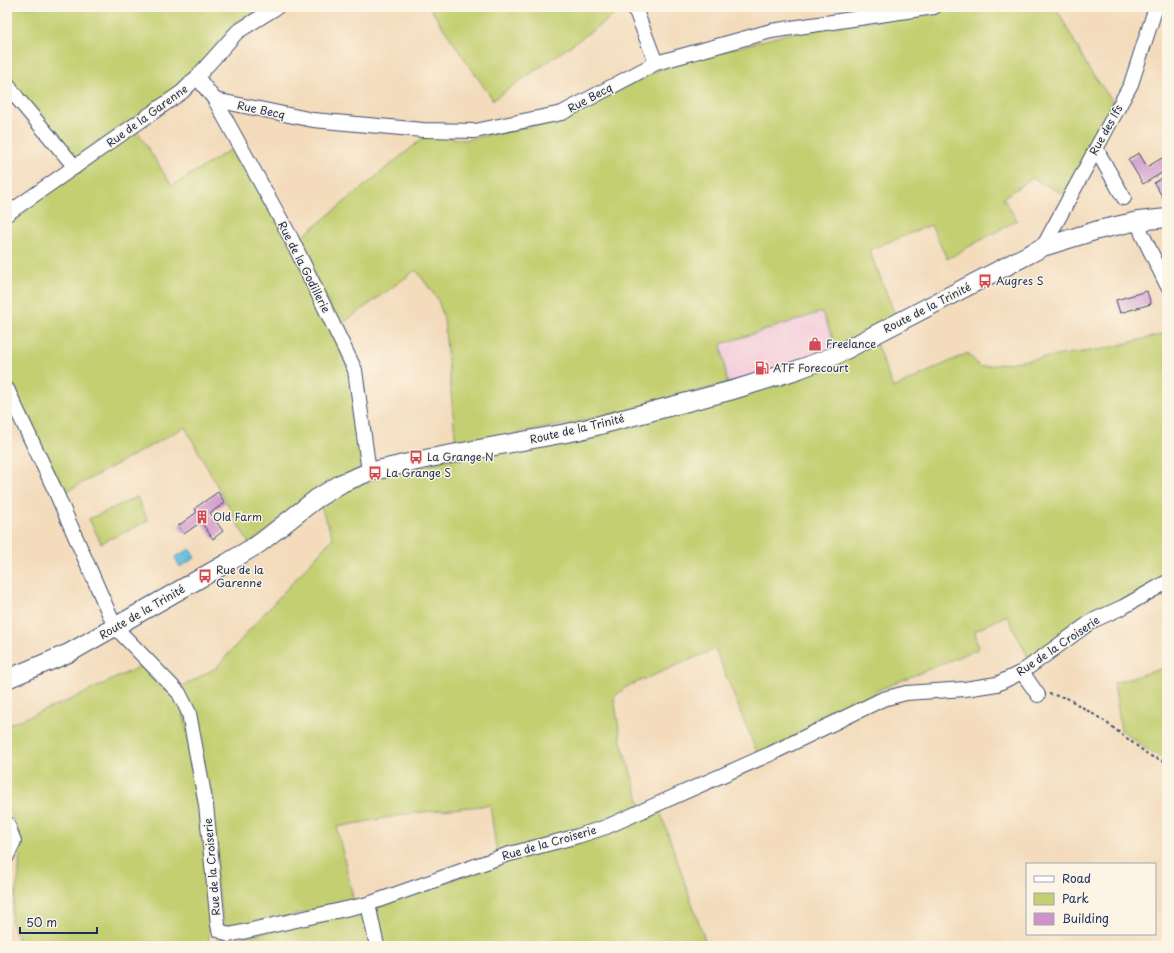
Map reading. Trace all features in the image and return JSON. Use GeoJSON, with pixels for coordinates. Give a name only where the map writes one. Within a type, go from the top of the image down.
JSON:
{"type":"FeatureCollection","features":[{"type":"Feature","properties":{"kind":"main road","name":"Route de la Trinité"},"geometry":{"type":"LineString","coordinates":[[7,679],[69,653],[227,563],[260,543],[316,499],[342,483],[370,472],[430,458],[577,431],[733,390],[794,371],[834,356],[1043,247],[1098,230],[1138,221],[1167,218]]}},
{"type":"Feature","properties":{"kind":"street","name":"Rue de la Garenne"},"geometry":{"type":"LineString","coordinates":[[7,214],[182,92],[237,32],[277,7]]}},
{"type":"Feature","properties":{"kind":"street"},"geometry":{"type":"LineString","coordinates":[[631,7],[636,11],[656,62]]}},
{"type":"Feature","properties":{"kind":"street","name":"Rue Becq"},"geometry":{"type":"LineString","coordinates":[[215,100],[313,120],[423,130],[475,131],[562,113],[656,62],[771,31],[934,7]]}},
{"type":"Feature","properties":{"kind":"street","name":"Rue des Ifs"},"geometry":{"type":"LineString","coordinates":[[1043,247],[1131,84],[1156,7]]}},
{"type":"Feature","properties":{"kind":"street","name":"Rue de la Godillerie"},"geometry":{"type":"LineString","coordinates":[[197,77],[215,100],[291,238],[355,370],[370,472]]}},
{"type":"Feature","properties":{"kind":"street"},"geometry":{"type":"LineString","coordinates":[[7,83],[18,99],[75,167]]}},
{"type":"Feature","properties":{"kind":"street"},"geometry":{"type":"LineString","coordinates":[[1096,149],[1124,198]]}},
{"type":"Feature","properties":{"kind":"street"},"geometry":{"type":"LineString","coordinates":[[1138,221],[1142,234],[1167,285]]}},
{"type":"Feature","properties":{"kind":"street"},"geometry":{"type":"LineString","coordinates":[[7,389],[54,488],[115,627]]}},
{"type":"Feature","properties":{"kind":"street","name":"Rue de la Croiserie"},"geometry":{"type":"LineString","coordinates":[[115,627],[179,693],[189,713],[206,805],[218,925],[220,930],[229,935],[368,904],[506,855],[606,827],[770,754],[883,699],[906,693],[965,689],[997,684],[1022,672],[1092,621],[1123,607],[1167,582]]}},
{"type":"Feature","properties":{"kind":"street"},"geometry":{"type":"LineString","coordinates":[[1022,672],[1038,695]]}},
{"type":"Feature","properties":{"kind":"street"},"geometry":{"type":"LineString","coordinates":[[7,823],[14,841],[7,856]]}},
{"type":"Feature","properties":{"kind":"street"},"geometry":{"type":"LineString","coordinates":[[368,904],[377,946]]}},
{"type":"Feature","properties":{"kind":"path"},"geometry":{"type":"LineString","coordinates":[[1038,695],[1052,694],[1067,698],[1103,720],[1150,756],[1167,762]]}},
{"type":"Feature","properties":{"kind":"shaded area"},"geometry":{"type":"Polygon","coordinates":[[[823,312],[837,348],[728,387],[721,344],[823,312]]]}},
{"type":"Feature","properties":{"kind":"green space"},"geometry":{"type":"Polygon","coordinates":[[[7,7],[268,7],[236,22],[185,83],[77,161],[20,96],[7,75],[7,7]]]}},
{"type":"Feature","properties":{"kind":"green space"},"geometry":{"type":"Polygon","coordinates":[[[429,7],[621,7],[623,9],[493,100],[429,7]]]}},
{"type":"Feature","properties":{"kind":"green space"},"geometry":{"type":"Polygon","coordinates":[[[961,7],[1056,7],[1089,69],[1114,103],[1065,195],[1032,178],[1003,198],[1017,220],[947,259],[931,225],[869,250],[897,319],[837,348],[822,312],[721,344],[728,387],[577,422],[456,445],[444,319],[438,300],[416,270],[339,326],[298,240],[428,134],[464,140],[563,119],[662,68],[791,33],[961,7]]]}},
{"type":"Feature","properties":{"kind":"green space"},"geometry":{"type":"Polygon","coordinates":[[[136,129],[172,186],[235,147],[291,246],[349,369],[365,467],[320,486],[271,528],[249,544],[185,427],[64,493],[7,381],[7,220],[136,129]]]}},
{"type":"Feature","properties":{"kind":"green space"},"geometry":{"type":"Polygon","coordinates":[[[1167,333],[1167,578],[1106,610],[1086,616],[1075,629],[1030,661],[1007,615],[975,631],[978,649],[876,691],[873,697],[758,755],[715,649],[626,687],[614,697],[621,741],[641,806],[605,824],[497,854],[490,805],[413,813],[337,827],[354,902],[230,929],[224,922],[179,688],[216,668],[333,538],[320,505],[339,493],[370,480],[876,343],[893,388],[968,353],[980,367],[1103,349],[1167,333]]]}},
{"type":"Feature","properties":{"kind":"green space"},"geometry":{"type":"Polygon","coordinates":[[[137,497],[148,521],[101,543],[89,519],[137,497]]]}},
{"type":"Feature","properties":{"kind":"green space"},"geometry":{"type":"Polygon","coordinates":[[[143,665],[174,696],[181,708],[184,718],[200,799],[210,873],[211,898],[208,946],[20,946],[11,920],[19,874],[20,839],[7,804],[7,725],[70,700],[143,665]]]}},
{"type":"Feature","properties":{"kind":"green space"},"geometry":{"type":"Polygon","coordinates":[[[1167,667],[1167,759],[1152,753],[1121,730],[1114,683],[1167,667]]]}},
{"type":"Feature","properties":{"kind":"green space"},"geometry":{"type":"Polygon","coordinates":[[[659,808],[707,946],[382,946],[374,907],[659,808]]]}},
{"type":"Feature","properties":{"kind":"green space"},"geometry":{"type":"Polygon","coordinates":[[[364,909],[372,946],[216,946],[216,940],[228,940],[364,909]]]}},
{"type":"Feature","properties":{"kind":"water"},"geometry":{"type":"Polygon","coordinates":[[[190,549],[195,558],[180,567],[175,557],[190,549]]]}},
{"type":"Feature","properties":{"kind":"building"},"geometry":{"type":"Polygon","coordinates":[[[1139,153],[1147,167],[1162,158],[1167,170],[1143,184],[1128,159],[1139,153]]]}},
{"type":"Feature","properties":{"kind":"building"},"geometry":{"type":"Polygon","coordinates":[[[1165,176],[1167,179],[1167,204],[1154,183],[1165,176]]]}},
{"type":"Feature","properties":{"kind":"building"},"geometry":{"type":"Polygon","coordinates":[[[1147,291],[1151,304],[1120,313],[1116,300],[1147,291]]]}},
{"type":"Feature","properties":{"kind":"building","name":"Old Farm"},"geometry":{"type":"Polygon","coordinates":[[[218,492],[225,503],[210,513],[223,531],[213,539],[201,522],[184,534],[178,526],[197,512],[195,508],[218,492]]]}},
{"type":"Feature","properties":{"kind":"place","name":"Augres S"},"geometry":{"type":"Point","coordinates":[985,281]}},
{"type":"Feature","properties":{"kind":"place","name":"Freelance"},"geometry":{"type":"Point","coordinates":[815,344]}},
{"type":"Feature","properties":{"kind":"place","name":"ATF Forecourt"},"geometry":{"type":"Point","coordinates":[762,368]}},
{"type":"Feature","properties":{"kind":"place","name":"La Grange N"},"geometry":{"type":"Point","coordinates":[416,457]}},
{"type":"Feature","properties":{"kind":"place","name":"La Grange S"},"geometry":{"type":"Point","coordinates":[375,473]}},
{"type":"Feature","properties":{"kind":"place","name":"Old Farm"},"geometry":{"type":"Point","coordinates":[202,517]}},
{"type":"Feature","properties":{"kind":"place","name":"Rue de la Garenne"},"geometry":{"type":"Point","coordinates":[205,576]}}]}
